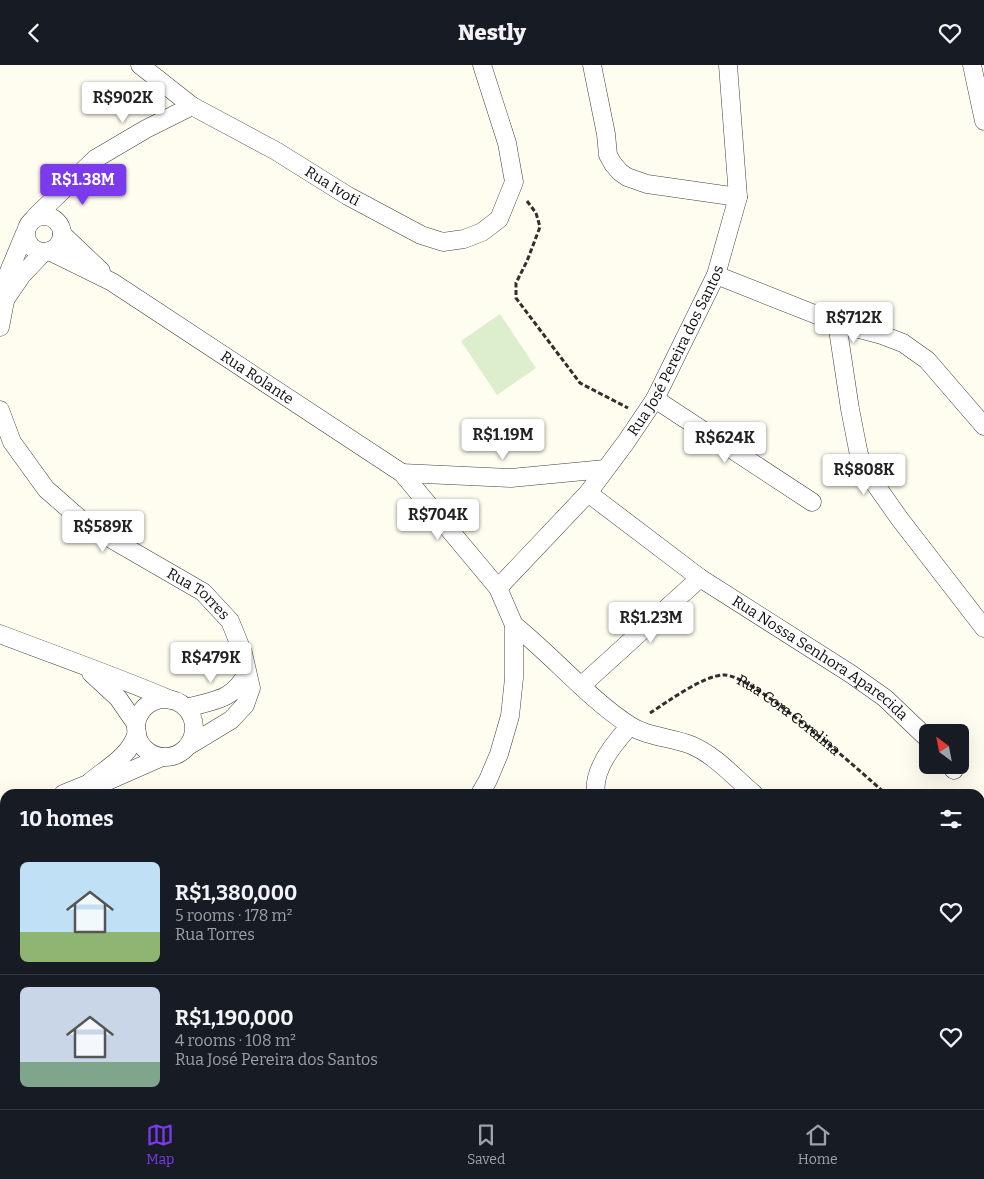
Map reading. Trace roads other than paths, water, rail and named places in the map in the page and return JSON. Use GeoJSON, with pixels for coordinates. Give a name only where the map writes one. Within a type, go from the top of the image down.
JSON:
{"type":"FeatureCollection","features":[{"type":"Feature","properties":{"kind":"street","name":"Rua Ivoti"},"geometry":{"type":"LineString","coordinates":[[140,65],[192,106],[276,151],[356,200],[421,235],[443,242],[464,239],[482,232],[498,219],[514,182],[507,143],[482,65]]}},
{"type":"Feature","properties":{"kind":"street"},"geometry":{"type":"LineString","coordinates":[[592,65],[606,134],[608,155],[613,165],[620,172],[627,177],[647,184],[738,197]]}},
{"type":"Feature","properties":{"kind":"street","name":"Rua José Pereira dos Santos"},"geometry":{"type":"LineString","coordinates":[[498,588],[588,493],[644,416],[655,399],[716,275],[738,197],[728,65]]}},
{"type":"Feature","properties":{"kind":"street"},"geometry":{"type":"LineString","coordinates":[[972,65],[984,121]]}},
{"type":"Feature","properties":{"kind":"street"},"geometry":{"type":"LineString","coordinates":[[0,327],[5,301],[5,281],[26,227],[79,177],[95,159],[146,129],[192,106]]}},
{"type":"Feature","properties":{"kind":"street"},"geometry":{"type":"LineString","coordinates":[[5,301],[22,275],[46,252],[58,245],[62,231],[64,210],[70,193],[79,177]]}},
{"type":"Feature","properties":{"kind":"street"},"geometry":{"type":"LineString","coordinates":[[35,217],[48,216],[53,218],[62,231]]}},
{"type":"Feature","properties":{"kind":"street","name":"Rua Rolante"},"geometry":{"type":"LineString","coordinates":[[62,231],[112,282]]}},
{"type":"Feature","properties":{"kind":"street"},"geometry":{"type":"LineString","coordinates":[[25,233],[28,244],[37,251],[46,252]]}},
{"type":"Feature","properties":{"kind":"street","name":"Rua Rolante"},"geometry":{"type":"LineString","coordinates":[[46,252],[112,282],[402,473]]}},
{"type":"Feature","properties":{"kind":"street"},"geometry":{"type":"LineString","coordinates":[[716,275],[837,323],[882,335],[903,343],[927,360],[984,426]]}},
{"type":"Feature","properties":{"kind":"street"},"geometry":{"type":"LineString","coordinates":[[837,323],[859,455],[873,481],[898,518],[984,628]]}},
{"type":"Feature","properties":{"kind":"street"},"geometry":{"type":"LineString","coordinates":[[655,399],[812,502]]}},
{"type":"Feature","properties":{"kind":"street","name":"Rua Torres"},"geometry":{"type":"LineString","coordinates":[[0,410],[12,442],[46,489],[87,525],[203,592],[230,621],[243,653],[251,688],[245,705],[232,720],[188,746]]}},
{"type":"Feature","properties":{"kind":"street"},"geometry":{"type":"LineString","coordinates":[[402,473],[511,478],[605,469]]}},
{"type":"Feature","properties":{"kind":"street"},"geometry":{"type":"LineString","coordinates":[[402,473],[498,588],[514,625],[514,679],[510,715],[499,754],[483,789]]}},
{"type":"Feature","properties":{"kind":"street","name":"Rua Nossa Senhora Aparecida"},"geometry":{"type":"LineString","coordinates":[[588,493],[700,578],[865,683],[885,698],[919,730]]}},
{"type":"Feature","properties":{"kind":"street"},"geometry":{"type":"LineString","coordinates":[[581,686],[700,578]]}},
{"type":"Feature","properties":{"kind":"street"},"geometry":{"type":"LineString","coordinates":[[514,625],[540,646],[581,686],[630,726],[690,745],[702,751],[748,789]]}},
{"type":"Feature","properties":{"kind":"street"},"geometry":{"type":"LineString","coordinates":[[0,634],[128,682],[179,704],[192,719],[194,728],[192,738],[188,746],[180,753],[162,757],[103,783],[85,785]]}},
{"type":"Feature","properties":{"kind":"street"},"geometry":{"type":"LineString","coordinates":[[85,667],[118,697],[145,749],[153,755],[162,757]]}},
{"type":"Feature","properties":{"kind":"street"},"geometry":{"type":"LineString","coordinates":[[75,789],[85,785],[126,754],[133,745],[139,715],[152,702],[162,699],[179,704],[218,699],[232,693],[240,685],[247,673]]}},
{"type":"Feature","properties":{"kind":"street"},"geometry":{"type":"LineString","coordinates":[[596,789],[597,776],[610,750],[630,726]]}}]}
